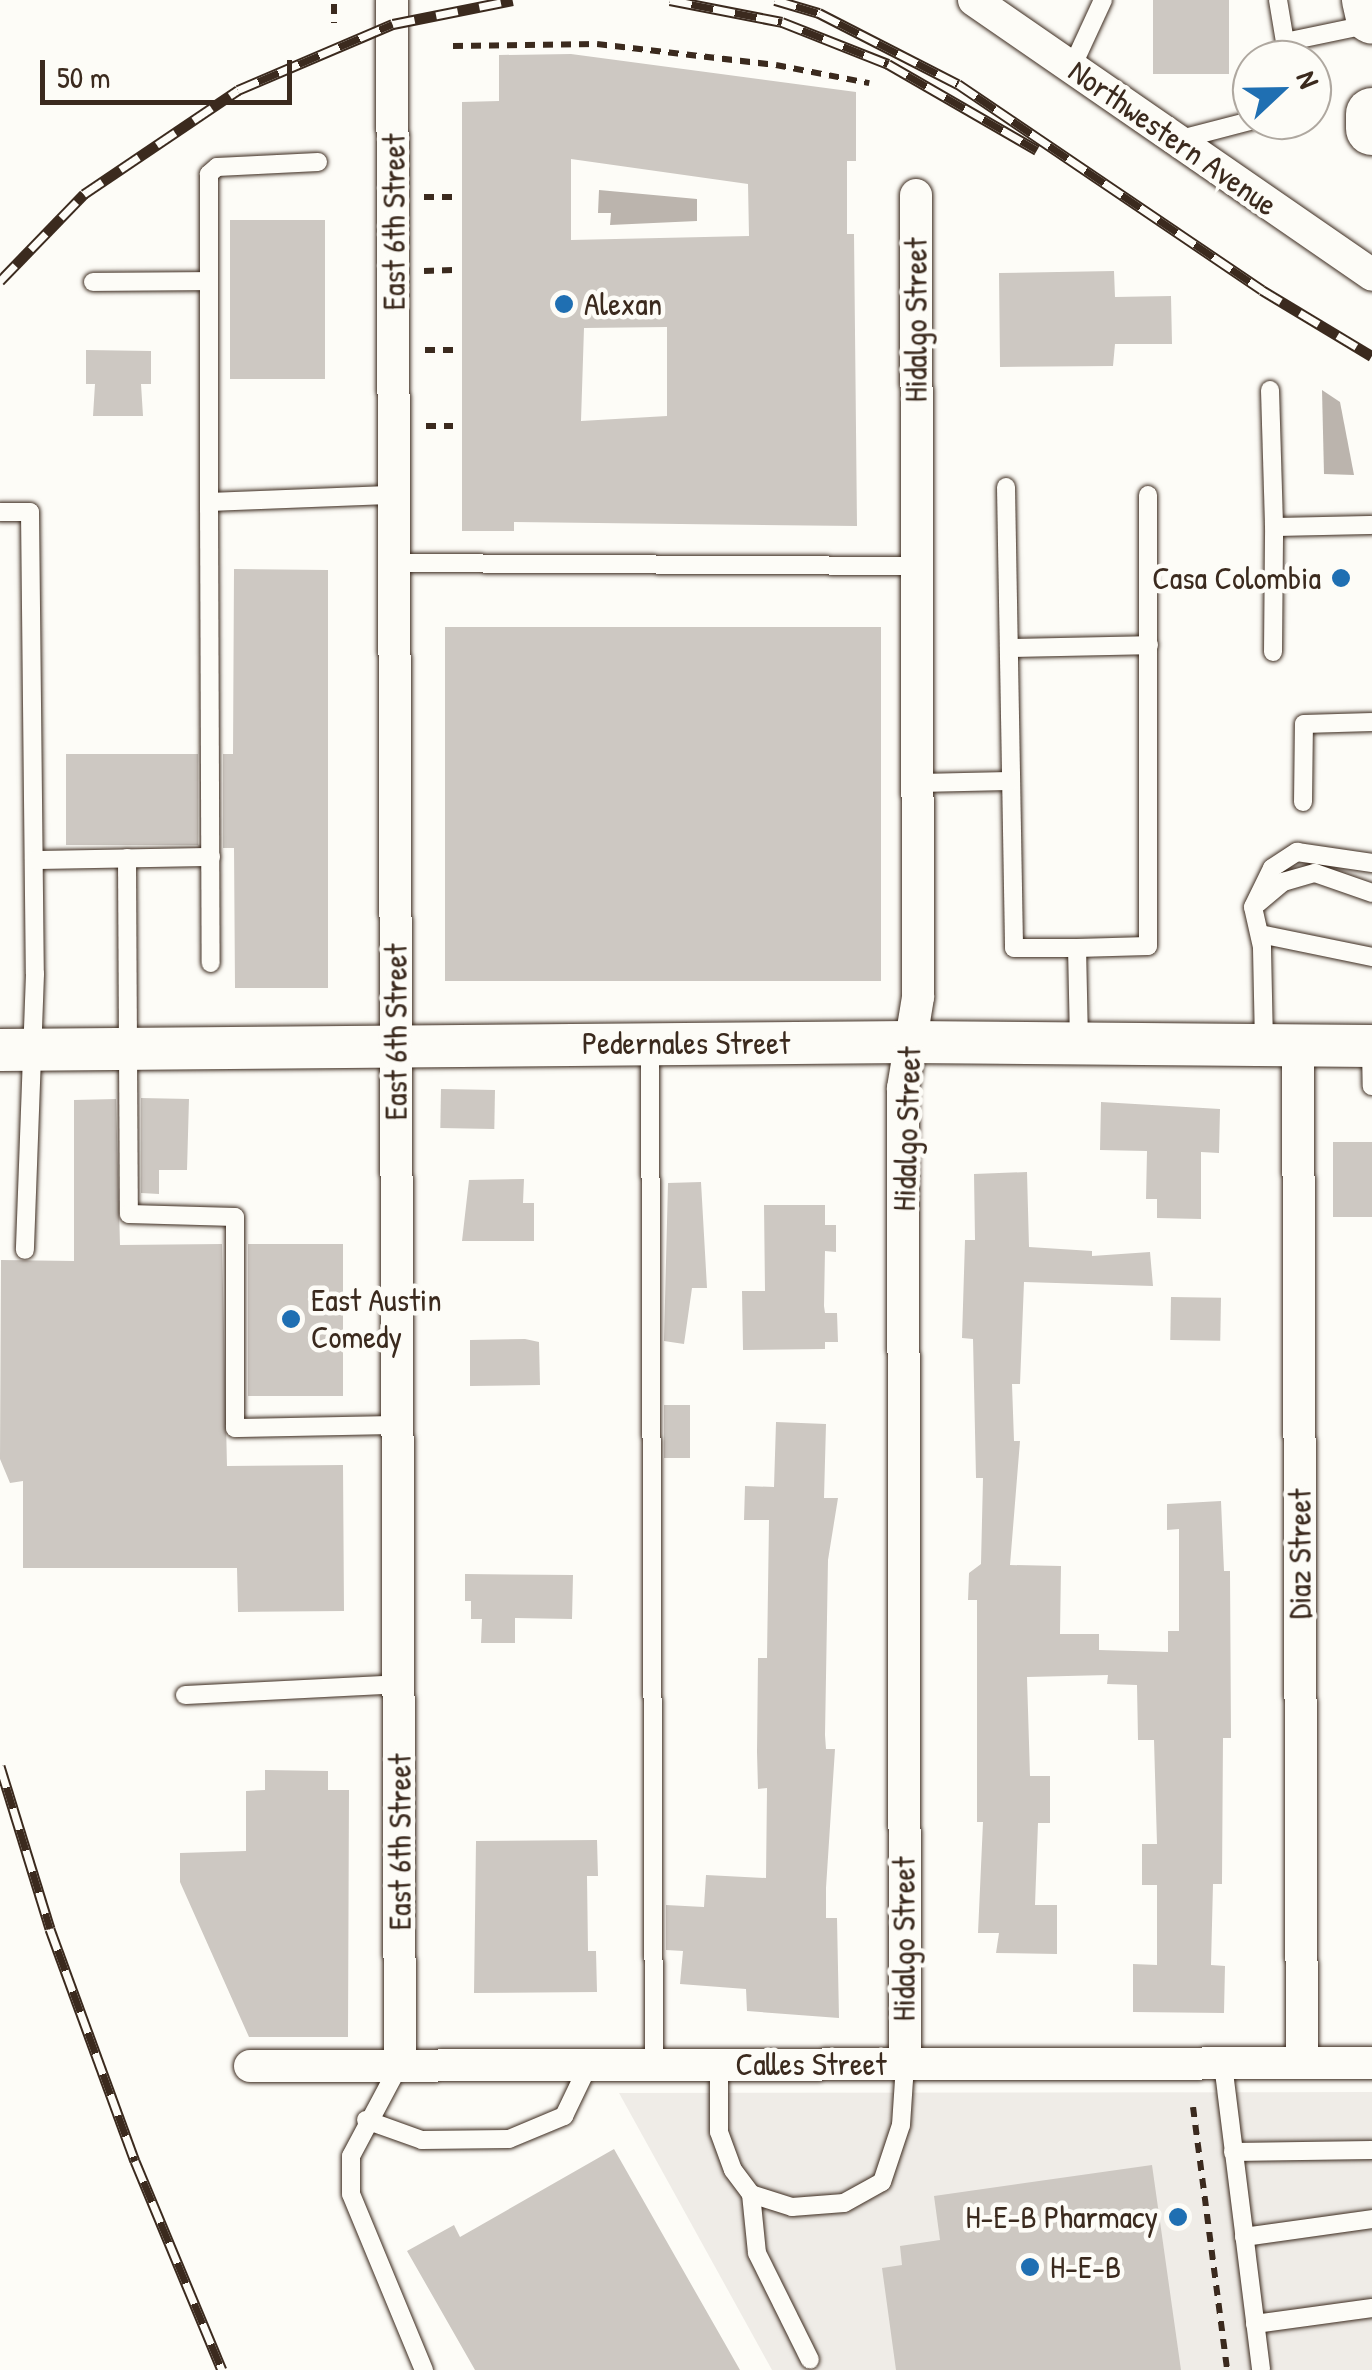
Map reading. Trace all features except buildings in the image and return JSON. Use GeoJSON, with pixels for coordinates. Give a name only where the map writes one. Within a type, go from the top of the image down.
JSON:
{"type":"FeatureCollection","features":[{"type":"Feature","properties":{"kind":"main road"},"geometry":{"type":"LineString","coordinates":[[1368,0],[1372,21]]}},
{"type":"Feature","properties":{"kind":"main road"},"geometry":{"type":"LineString","coordinates":[[1372,114],[1372,129]]}},
{"type":"Feature","properties":{"kind":"street","name":"East 6th Street"},"geometry":{"type":"LineString","coordinates":[[392,0],[400,2064]]}},
{"type":"Feature","properties":{"kind":"street","name":"Northwestern Avenue"},"geometry":{"type":"LineString","coordinates":[[974,0],[1372,276]]}},
{"type":"Feature","properties":{"kind":"street","name":"Hidalgo Street"},"geometry":{"type":"LineString","coordinates":[[904,2064],[908,1042],[918,996],[916,195]]}},
{"type":"Feature","properties":{"kind":"street","name":"Pedernales Street"},"geometry":{"type":"LineString","coordinates":[[17,1050],[908,1042],[1371,1046]]}},
{"type":"Feature","properties":{"kind":"street","name":"Diaz Street"},"geometry":{"type":"LineString","coordinates":[[1281,1044],[1302,2064]]}},
{"type":"Feature","properties":{"kind":"street","name":"Calles Street"},"geometry":{"type":"LineString","coordinates":[[250,2066],[1372,2064]]}},
{"type":"Feature","properties":{"kind":"lane"},"geometry":{"type":"LineString","coordinates":[[1072,67],[1103,0]]}},
{"type":"Feature","properties":{"kind":"lane"},"geometry":{"type":"LineString","coordinates":[[1278,0],[1284,40]]}},
{"type":"Feature","properties":{"kind":"lane"},"geometry":{"type":"LineString","coordinates":[[1318,40],[1372,21]]}},
{"type":"Feature","properties":{"kind":"lane"},"geometry":{"type":"LineString","coordinates":[[1176,140],[1232,126]]}},
{"type":"Feature","properties":{"kind":"lane"},"geometry":{"type":"LineString","coordinates":[[211,963],[208,281],[212,170],[318,162]]}},
{"type":"Feature","properties":{"kind":"lane"},"geometry":{"type":"LineString","coordinates":[[93,282],[208,281]]}},
{"type":"Feature","properties":{"kind":"lane"},"geometry":{"type":"LineString","coordinates":[[1270,390],[1273,652]]}},
{"type":"Feature","properties":{"kind":"lane"},"geometry":{"type":"LineString","coordinates":[[1006,487],[1014,948],[1148,946],[1148,496]]}},
{"type":"Feature","properties":{"kind":"lane"},"geometry":{"type":"LineString","coordinates":[[209,502],[395,495]]}},
{"type":"Feature","properties":{"kind":"lane"},"geometry":{"type":"LineString","coordinates":[[0,512],[30,512],[34,860],[17,1050],[25,1250]]}},
{"type":"Feature","properties":{"kind":"lane"},"geometry":{"type":"LineString","coordinates":[[1274,527],[1372,525]]}},
{"type":"Feature","properties":{"kind":"lane"},"geometry":{"type":"LineString","coordinates":[[395,563],[917,566]]}},
{"type":"Feature","properties":{"kind":"lane"},"geometry":{"type":"LineString","coordinates":[[1009,648],[1149,645]]}},
{"type":"Feature","properties":{"kind":"lane"},"geometry":{"type":"LineString","coordinates":[[1303,802],[1304,724],[1372,722]]}},
{"type":"Feature","properties":{"kind":"lane"},"geometry":{"type":"LineString","coordinates":[[918,783],[1011,782]]}},
{"type":"Feature","properties":{"kind":"lane"},"geometry":{"type":"LineString","coordinates":[[1281,1044],[1254,906],[1272,868],[1297,852],[1372,862]]}},
{"type":"Feature","properties":{"kind":"lane"},"geometry":{"type":"LineString","coordinates":[[34,860],[211,857]]}},
{"type":"Feature","properties":{"kind":"lane"},"geometry":{"type":"LineString","coordinates":[[126,858],[130,1214],[234,1217],[234,1428],[398,1424]]}},
{"type":"Feature","properties":{"kind":"lane"},"geometry":{"type":"LineString","coordinates":[[1254,906],[1283,882],[1315,873],[1372,893]]}},
{"type":"Feature","properties":{"kind":"lane"},"geometry":{"type":"LineString","coordinates":[[1260,934],[1372,958]]}},
{"type":"Feature","properties":{"kind":"lane"},"geometry":{"type":"LineString","coordinates":[[1077,948],[1078,1043]]}},
{"type":"Feature","properties":{"kind":"lane"},"geometry":{"type":"LineString","coordinates":[[650,1044],[654,2064]]}},
{"type":"Feature","properties":{"kind":"lane"},"geometry":{"type":"LineString","coordinates":[[1371,1046],[1372,1086]]}},
{"type":"Feature","properties":{"kind":"lane"},"geometry":{"type":"LineString","coordinates":[[185,1695],[399,1684]]}},
{"type":"Feature","properties":{"kind":"lane"},"geometry":{"type":"LineString","coordinates":[[400,2064],[366,2120],[351,2156],[351,2194],[424,2370]]}},
{"type":"Feature","properties":{"kind":"lane"},"geometry":{"type":"LineString","coordinates":[[366,2120],[422,2140],[509,2139],[564,2116],[589,2064]]}},
{"type":"Feature","properties":{"kind":"lane"},"geometry":{"type":"LineString","coordinates":[[719,2064],[719,2132],[751,2194],[757,2254],[810,2360]]}},
{"type":"Feature","properties":{"kind":"lane"},"geometry":{"type":"LineString","coordinates":[[751,2194],[792,2207],[844,2203],[882,2182],[901,2125],[904,2064]]}},
{"type":"Feature","properties":{"kind":"lane"},"geometry":{"type":"LineString","coordinates":[[1222,2064],[1261,2370]]}},
{"type":"Feature","properties":{"kind":"lane"},"geometry":{"type":"LineString","coordinates":[[1233,2152],[1372,2150]]}},
{"type":"Feature","properties":{"kind":"lane"},"geometry":{"type":"LineString","coordinates":[[1244,2236],[1372,2220]]}},
{"type":"Feature","properties":{"kind":"lane"},"geometry":{"type":"LineString","coordinates":[[1255,2324],[1372,2308]]}},
{"type":"Feature","properties":{"kind":"path"},"geometry":{"type":"LineString","coordinates":[[334,4],[334,22]]}},
{"type":"Feature","properties":{"kind":"path"},"geometry":{"type":"LineString","coordinates":[[453,46],[597,44],[776,65],[869,83]]}},
{"type":"Feature","properties":{"kind":"path"},"geometry":{"type":"LineString","coordinates":[[435,197],[450,197]]}},
{"type":"Feature","properties":{"kind":"path"},"geometry":{"type":"LineString","coordinates":[[423,271],[450,270]]}},
{"type":"Feature","properties":{"kind":"path"},"geometry":{"type":"LineString","coordinates":[[424,350],[450,350]]}},
{"type":"Feature","properties":{"kind":"path"},"geometry":{"type":"LineString","coordinates":[[424,426],[450,426]]}},
{"type":"Feature","properties":{"kind":"path"},"geometry":{"type":"LineString","coordinates":[[1194,2107],[1228,2370]]}},
{"type":"Feature","properties":{"kind":"shaded area"},"geometry":{"type":"Polygon","coordinates":[[[599,190],[697,199],[697,221],[610,225],[611,213],[598,213],[599,190]]]}},
{"type":"Feature","properties":{"kind":"shaded area"},"geometry":{"type":"Polygon","coordinates":[[[1322,390],[1340,402],[1354,475],[1324,474],[1322,390]]]}},
{"type":"Feature","properties":{"kind":"shaded area"},"geometry":{"type":"Polygon","coordinates":[[[1372,2092],[1372,2370],[772,2370],[619,2093],[1372,2092]]]}},
{"type":"Feature","properties":{"kind":"railway"},"geometry":{"type":"LineString","coordinates":[[0,281],[84,194],[238,90],[393,24],[513,0]]}},
{"type":"Feature","properties":{"kind":"railway"},"geometry":{"type":"LineString","coordinates":[[670,0],[782,22],[888,64],[1037,150]]}},
{"type":"Feature","properties":{"kind":"railway"},"geometry":{"type":"LineString","coordinates":[[775,0],[819,13],[958,84],[1262,290],[1372,356]]}},
{"type":"Feature","properties":{"kind":"railway"},"geometry":{"type":"LineString","coordinates":[[0,1766],[50,1929],[135,2161],[222,2370]]}},
{"type":"Feature","properties":{"kind":"place","name":"Alexan"},"geometry":{"type":"Point","coordinates":[564,304]}},
{"type":"Feature","properties":{"kind":"place","name":"Casa Colombia"},"geometry":{"type":"Point","coordinates":[1341,578]}},
{"type":"Feature","properties":{"kind":"place","name":"East Austin Comedy"},"geometry":{"type":"Point","coordinates":[291,1319]}},
{"type":"Feature","properties":{"kind":"place","name":"H-E-B Pharmacy"},"geometry":{"type":"Point","coordinates":[1178,2217]}},
{"type":"Feature","properties":{"kind":"place","name":"H-E-B"},"geometry":{"type":"Point","coordinates":[1030,2267]}}]}
